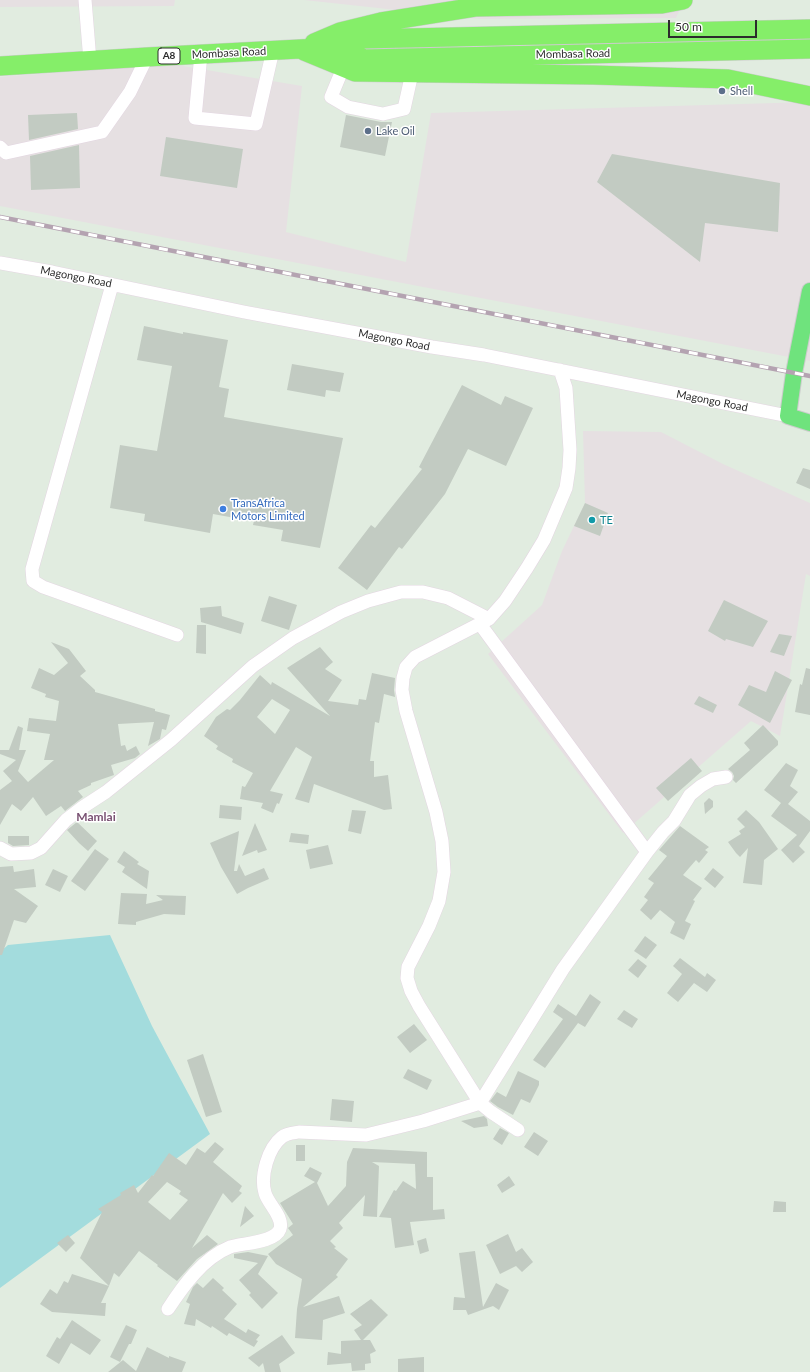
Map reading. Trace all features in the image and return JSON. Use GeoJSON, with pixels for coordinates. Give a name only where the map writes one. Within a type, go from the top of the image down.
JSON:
{"type":"FeatureCollection","features":[{"type":"Feature","properties":{"kind":"highway"},"geometry":{"type":"LineString","coordinates":[[300,49],[340,32],[381,22],[475,7],[662,4],[683,0]]}},
{"type":"Feature","properties":{"kind":"highway","name":"Mombasa Road"},"geometry":{"type":"LineString","coordinates":[[0,66],[338,47],[362,39],[810,29]]}},
{"type":"Feature","properties":{"kind":"highway","name":"Mombasa Road"},"geometry":{"type":"LineString","coordinates":[[338,47],[364,59],[810,49]]}},
{"type":"Feature","properties":{"kind":"highway"},"geometry":{"type":"LineString","coordinates":[[300,49],[355,72],[593,74],[728,79],[810,96]]}},
{"type":"Feature","properties":{"kind":"main road"},"geometry":{"type":"LineString","coordinates":[[788,416],[794,373],[810,291]]}},
{"type":"Feature","properties":{"kind":"main road","name":"Magongo Road"},"geometry":{"type":"LineString","coordinates":[[788,416],[810,423]]}},
{"type":"Feature","properties":{"kind":"street"},"geometry":{"type":"LineString","coordinates":[[84,0],[90,61]]}},
{"type":"Feature","properties":{"kind":"street"},"geometry":{"type":"LineString","coordinates":[[201,54],[195,118],[256,124],[273,50]]}},
{"type":"Feature","properties":{"kind":"street"},"geometry":{"type":"LineString","coordinates":[[0,147],[6,153],[102,132],[130,92],[147,57]]}},
{"type":"Feature","properties":{"kind":"street"},"geometry":{"type":"LineString","coordinates":[[343,68],[331,97],[348,107],[383,114],[404,109],[412,73]]}},
{"type":"Feature","properties":{"kind":"street","name":"Magongo Road"},"geometry":{"type":"LineString","coordinates":[[0,263],[244,312],[424,346],[484,355],[788,416]]}},
{"type":"Feature","properties":{"kind":"street"},"geometry":{"type":"LineString","coordinates":[[112,285],[32,569],[33,581],[43,587],[177,635]]}},
{"type":"Feature","properties":{"kind":"street"},"geometry":{"type":"LineString","coordinates":[[518,1130],[480,1103],[419,1006],[411,991],[407,978],[408,967],[429,926],[439,901],[444,872],[442,841],[436,812],[406,711],[402,690],[406,667],[415,657],[485,621],[505,601],[540,546],[558,510],[566,488],[570,450],[566,388],[560,370]]}},
{"type":"Feature","properties":{"kind":"street"},"geometry":{"type":"LineString","coordinates":[[0,848],[11,854],[31,853],[41,848],[66,820],[106,792],[171,740],[253,666],[293,638],[340,612],[368,601],[401,592],[423,592],[448,598],[485,621],[647,852]]}},
{"type":"Feature","properties":{"kind":"street"},"geometry":{"type":"LineString","coordinates":[[168,1309],[178,1293],[194,1273],[220,1252],[232,1247],[269,1238],[277,1233],[280,1228],[280,1219],[265,1195],[263,1186],[267,1160],[274,1147],[282,1137],[299,1132],[366,1135],[480,1103],[563,969],[662,832],[674,822],[690,795],[713,779],[726,777]]}},
{"type":"Feature","properties":{"kind":"shaded area"},"geometry":{"type":"Polygon","coordinates":[[[0,0],[175,0],[174,6],[0,7],[0,0]]]}},
{"type":"Feature","properties":{"kind":"shaded area"},"geometry":{"type":"Polygon","coordinates":[[[304,0],[684,0],[676,18],[480,19],[304,0]]]}},
{"type":"Feature","properties":{"kind":"shaded area"},"geometry":{"type":"Polygon","coordinates":[[[171,64],[302,86],[286,232],[406,262],[431,113],[810,102],[810,361],[0,206],[0,77],[171,64]]]}},
{"type":"Feature","properties":{"kind":"shaded area"},"geometry":{"type":"Polygon","coordinates":[[[583,431],[661,432],[723,464],[810,503],[810,576],[806,574],[780,736],[751,721],[623,833],[488,654],[542,605],[562,551],[585,503],[583,431]]]}},
{"type":"Feature","properties":{"kind":"shaded area"},"geometry":{"type":"Polygon","coordinates":[[[110,935],[152,1026],[210,1134],[0,1288],[0,952],[8,945],[110,935]]]}},
{"type":"Feature","properties":{"kind":"building"},"geometry":{"type":"Polygon","coordinates":[[[77,113],[78,129],[29,140],[28,115],[77,113]]]}},
{"type":"Feature","properties":{"kind":"building"},"geometry":{"type":"Polygon","coordinates":[[[346,115],[381,122],[392,122],[385,156],[340,147],[346,115]]]}},
{"type":"Feature","properties":{"kind":"building"},"geometry":{"type":"Polygon","coordinates":[[[166,137],[243,149],[237,188],[160,176],[166,137]]]}},
{"type":"Feature","properties":{"kind":"building"},"geometry":{"type":"Polygon","coordinates":[[[79,145],[80,188],[31,190],[30,156],[79,145]]]}},
{"type":"Feature","properties":{"kind":"building"},"geometry":{"type":"Polygon","coordinates":[[[612,154],[780,183],[778,232],[705,223],[700,262],[597,182],[612,154]]]}},
{"type":"Feature","properties":{"kind":"building"},"geometry":{"type":"Polygon","coordinates":[[[144,326],[183,334],[183,332],[228,340],[219,387],[229,389],[224,417],[343,438],[320,548],[281,541],[283,530],[253,525],[255,516],[236,512],[235,518],[213,514],[210,533],[144,521],[145,514],[110,508],[120,445],[157,451],[172,366],[137,360],[144,326]]]}},
{"type":"Feature","properties":{"kind":"building"},"geometry":{"type":"Polygon","coordinates":[[[292,364],[344,373],[340,392],[326,390],[325,397],[287,390],[292,364]]]}},
{"type":"Feature","properties":{"kind":"building"},"geometry":{"type":"Polygon","coordinates":[[[462,385],[501,405],[505,396],[533,408],[506,466],[468,449],[445,494],[402,549],[399,547],[367,590],[338,568],[371,525],[375,528],[422,469],[419,467],[462,385]]]}},
{"type":"Feature","properties":{"kind":"building"},"geometry":{"type":"Polygon","coordinates":[[[803,468],[810,470],[810,489],[796,483],[803,468]]]}},
{"type":"Feature","properties":{"kind":"building","name":"TE"},"geometry":{"type":"Polygon","coordinates":[[[585,503],[608,513],[600,536],[574,526],[585,503]]]}},
{"type":"Feature","properties":{"kind":"building"},"geometry":{"type":"Polygon","coordinates":[[[269,596],[297,605],[289,630],[261,621],[269,596]]]}},
{"type":"Feature","properties":{"kind":"building"},"geometry":{"type":"Polygon","coordinates":[[[724,600],[768,621],[753,647],[726,639],[725,641],[708,631],[724,600]]]}},
{"type":"Feature","properties":{"kind":"building"},"geometry":{"type":"Polygon","coordinates":[[[221,606],[222,616],[244,623],[241,634],[201,622],[200,608],[221,606]]]}},
{"type":"Feature","properties":{"kind":"building"},"geometry":{"type":"Polygon","coordinates":[[[197,625],[206,625],[206,654],[196,653],[197,625]]]}},
{"type":"Feature","properties":{"kind":"building"},"geometry":{"type":"Polygon","coordinates":[[[779,634],[792,636],[784,656],[770,652],[779,634]]]}},
{"type":"Feature","properties":{"kind":"building"},"geometry":{"type":"Polygon","coordinates":[[[51,642],[69,649],[86,671],[80,676],[95,690],[95,692],[155,709],[155,711],[170,715],[166,730],[162,729],[160,739],[148,746],[154,722],[118,724],[121,746],[125,745],[127,751],[136,746],[140,754],[135,758],[111,765],[114,775],[91,783],[91,785],[78,791],[83,797],[65,811],[61,806],[46,816],[33,797],[21,811],[12,804],[0,825],[0,790],[12,781],[3,771],[16,760],[0,754],[0,750],[9,750],[18,726],[23,728],[19,750],[26,750],[18,771],[28,782],[54,760],[44,760],[50,734],[27,731],[29,718],[56,721],[59,701],[45,697],[46,694],[31,688],[39,668],[54,675],[68,663],[51,642]]]}},
{"type":"Feature","properties":{"kind":"building"},"geometry":{"type":"Polygon","coordinates":[[[320,647],[333,662],[325,669],[342,680],[328,701],[358,705],[359,699],[366,700],[372,673],[395,678],[395,697],[384,694],[379,723],[375,722],[370,761],[374,761],[374,777],[388,775],[392,809],[384,810],[314,784],[309,803],[295,799],[312,757],[296,747],[270,791],[283,794],[273,813],[261,808],[263,803],[240,799],[242,786],[245,787],[253,773],[232,762],[233,759],[216,749],[218,746],[204,736],[216,717],[227,709],[230,710],[260,675],[271,685],[272,682],[330,716],[287,668],[320,647]],[[272,699],[257,717],[275,734],[290,710],[272,699]]]}},
{"type":"Feature","properties":{"kind":"building"},"geometry":{"type":"Polygon","coordinates":[[[806,668],[810,669],[810,715],[795,712],[800,684],[802,685],[806,668]]]}},
{"type":"Feature","properties":{"kind":"building"},"geometry":{"type":"Polygon","coordinates":[[[775,671],[792,680],[770,723],[738,705],[749,685],[766,692],[775,671]]]}},
{"type":"Feature","properties":{"kind":"building"},"geometry":{"type":"Polygon","coordinates":[[[699,696],[717,705],[713,713],[694,704],[699,696]]]}},
{"type":"Feature","properties":{"kind":"building"},"geometry":{"type":"Polygon","coordinates":[[[763,725],[778,741],[778,745],[736,783],[733,780],[734,776],[732,772],[728,769],[750,750],[744,743],[763,725]]]}},
{"type":"Feature","properties":{"kind":"building"},"geometry":{"type":"Polygon","coordinates":[[[691,758],[702,771],[668,801],[656,788],[691,758]]]}},
{"type":"Feature","properties":{"kind":"building"},"geometry":{"type":"Polygon","coordinates":[[[786,763],[798,770],[790,786],[798,792],[788,804],[810,821],[810,831],[799,846],[805,852],[793,863],[781,850],[797,835],[771,816],[781,803],[764,790],[786,763]]]}},
{"type":"Feature","properties":{"kind":"building"},"geometry":{"type":"Polygon","coordinates":[[[709,798],[713,801],[713,807],[705,814],[704,803],[709,798]]]}},
{"type":"Feature","properties":{"kind":"building"},"geometry":{"type":"Polygon","coordinates":[[[220,805],[242,807],[241,820],[219,818],[220,805]]]}},
{"type":"Feature","properties":{"kind":"building"},"geometry":{"type":"Polygon","coordinates":[[[352,810],[366,811],[361,834],[348,831],[352,810]]]}},
{"type":"Feature","properties":{"kind":"building"},"geometry":{"type":"Polygon","coordinates":[[[746,810],[759,822],[778,849],[764,860],[762,885],[743,883],[748,848],[740,857],[728,842],[741,834],[739,831],[745,827],[737,819],[746,810]]]}},
{"type":"Feature","properties":{"kind":"building"},"geometry":{"type":"Polygon","coordinates":[[[77,822],[97,841],[88,851],[67,830],[77,822]]]}},
{"type":"Feature","properties":{"kind":"building"},"geometry":{"type":"Polygon","coordinates":[[[255,823],[267,850],[258,853],[257,850],[242,856],[255,823]]]}},
{"type":"Feature","properties":{"kind":"building"},"geometry":{"type":"Polygon","coordinates":[[[680,826],[709,847],[705,850],[708,852],[699,863],[696,860],[683,875],[702,888],[693,900],[695,901],[685,921],[691,924],[684,940],[670,933],[675,922],[660,910],[651,920],[640,910],[648,900],[644,897],[654,883],[648,879],[667,856],[659,850],[680,826]]]}},
{"type":"Feature","properties":{"kind":"building"},"geometry":{"type":"Polygon","coordinates":[[[239,831],[234,871],[237,871],[239,864],[245,876],[264,868],[269,879],[237,894],[221,867],[210,843],[239,831]]]}},
{"type":"Feature","properties":{"kind":"building"},"geometry":{"type":"Polygon","coordinates":[[[291,833],[309,835],[308,844],[289,842],[291,833]]]}},
{"type":"Feature","properties":{"kind":"building"},"geometry":{"type":"Polygon","coordinates":[[[8,836],[29,836],[29,845],[13,846],[8,843],[8,836]]]}},
{"type":"Feature","properties":{"kind":"building"},"geometry":{"type":"Polygon","coordinates":[[[328,845],[333,864],[310,869],[306,850],[328,845]]]}},
{"type":"Feature","properties":{"kind":"building"},"geometry":{"type":"Polygon","coordinates":[[[95,849],[109,859],[85,891],[71,881],[95,849]]]}},
{"type":"Feature","properties":{"kind":"building"},"geometry":{"type":"Polygon","coordinates":[[[124,851],[139,862],[137,864],[149,871],[147,889],[122,872],[125,867],[117,862],[124,851]]]}},
{"type":"Feature","properties":{"kind":"building"},"geometry":{"type":"Polygon","coordinates":[[[13,866],[14,872],[34,869],[36,887],[14,889],[38,906],[26,923],[14,920],[2,955],[0,955],[0,867],[13,866]]]}},
{"type":"Feature","properties":{"kind":"building"},"geometry":{"type":"Polygon","coordinates":[[[713,868],[724,877],[715,888],[704,879],[713,868]]]}},
{"type":"Feature","properties":{"kind":"building"},"geometry":{"type":"Polygon","coordinates":[[[53,869],[68,876],[60,892],[45,885],[53,869]]]}},
{"type":"Feature","properties":{"kind":"building"},"geometry":{"type":"Polygon","coordinates":[[[121,893],[147,894],[146,904],[163,900],[156,895],[186,896],[185,915],[164,914],[136,922],[136,925],[118,924],[121,893]]]}},
{"type":"Feature","properties":{"kind":"building"},"geometry":{"type":"Polygon","coordinates":[[[645,936],[657,945],[646,959],[634,951],[645,936]]]}},
{"type":"Feature","properties":{"kind":"building"},"geometry":{"type":"Polygon","coordinates":[[[680,958],[705,977],[707,973],[716,980],[707,992],[694,983],[678,1002],[667,993],[682,974],[673,966],[680,958]]]}},
{"type":"Feature","properties":{"kind":"building"},"geometry":{"type":"Polygon","coordinates":[[[638,959],[647,966],[638,978],[628,970],[638,959]]]}},
{"type":"Feature","properties":{"kind":"building"},"geometry":{"type":"Polygon","coordinates":[[[590,994],[601,1002],[585,1027],[578,1023],[545,1068],[533,1060],[563,1019],[553,1012],[558,1004],[576,1016],[590,994]]]}},
{"type":"Feature","properties":{"kind":"building"},"geometry":{"type":"Polygon","coordinates":[[[624,1010],[638,1019],[632,1028],[617,1019],[624,1010]]]}},
{"type":"Feature","properties":{"kind":"building"},"geometry":{"type":"Polygon","coordinates":[[[414,1024],[427,1040],[410,1053],[397,1037],[414,1024]]]}},
{"type":"Feature","properties":{"kind":"building"},"geometry":{"type":"Polygon","coordinates":[[[203,1054],[222,1112],[206,1117],[187,1060],[203,1054]]]}},
{"type":"Feature","properties":{"kind":"building"},"geometry":{"type":"Polygon","coordinates":[[[408,1069],[432,1080],[427,1090],[403,1078],[408,1069]]]}},
{"type":"Feature","properties":{"kind":"building"},"geometry":{"type":"Polygon","coordinates":[[[518,1071],[539,1081],[539,1085],[530,1103],[521,1099],[513,1115],[490,1101],[497,1092],[506,1097],[518,1071]]]}},
{"type":"Feature","properties":{"kind":"building"},"geometry":{"type":"Polygon","coordinates":[[[332,1099],[354,1101],[352,1122],[330,1120],[332,1099]]]}},
{"type":"Feature","properties":{"kind":"building"},"geometry":{"type":"Polygon","coordinates":[[[484,1116],[487,1119],[488,1126],[474,1128],[461,1121],[484,1116]]]}},
{"type":"Feature","properties":{"kind":"building"},"geometry":{"type":"Polygon","coordinates":[[[500,1128],[509,1133],[502,1145],[493,1139],[500,1128]]]}},
{"type":"Feature","properties":{"kind":"building"},"geometry":{"type":"Polygon","coordinates":[[[534,1132],[548,1141],[538,1156],[524,1147],[534,1132]]]}},
{"type":"Feature","properties":{"kind":"building"},"geometry":{"type":"Polygon","coordinates":[[[215,1142],[224,1149],[213,1162],[242,1186],[239,1191],[242,1193],[232,1203],[223,1193],[192,1248],[207,1235],[218,1244],[197,1259],[177,1281],[139,1251],[119,1277],[114,1273],[109,1286],[80,1258],[102,1212],[98,1209],[134,1185],[138,1193],[152,1175],[153,1176],[169,1153],[186,1165],[197,1148],[205,1153],[215,1142]],[[167,1182],[148,1202],[170,1220],[188,1200],[179,1194],[181,1191],[167,1182]]]}},
{"type":"Feature","properties":{"kind":"building"},"geometry":{"type":"Polygon","coordinates":[[[296,1145],[305,1145],[305,1161],[296,1161],[296,1145]]]}},
{"type":"Feature","properties":{"kind":"building"},"geometry":{"type":"Polygon","coordinates":[[[353,1148],[427,1152],[427,1177],[433,1177],[433,1210],[444,1209],[445,1219],[410,1222],[414,1245],[395,1248],[391,1218],[379,1217],[394,1190],[396,1191],[403,1181],[416,1189],[415,1164],[372,1162],[379,1166],[377,1217],[363,1216],[365,1195],[339,1223],[343,1228],[330,1241],[336,1247],[334,1248],[348,1259],[336,1275],[338,1277],[303,1307],[339,1296],[345,1313],[323,1320],[322,1340],[295,1338],[297,1309],[302,1279],[276,1264],[268,1254],[293,1235],[288,1228],[293,1224],[280,1203],[315,1182],[304,1176],[310,1167],[322,1173],[317,1183],[328,1206],[346,1186],[347,1162],[353,1148]]]}},
{"type":"Feature","properties":{"kind":"building"},"geometry":{"type":"Polygon","coordinates":[[[509,1176],[515,1185],[502,1193],[497,1185],[509,1176]]]}},
{"type":"Feature","properties":{"kind":"building"},"geometry":{"type":"Polygon","coordinates":[[[774,1201],[786,1202],[786,1212],[773,1212],[774,1201]]]}},
{"type":"Feature","properties":{"kind":"building"},"geometry":{"type":"Polygon","coordinates":[[[245,1206],[254,1216],[240,1227],[245,1206]]]}},
{"type":"Feature","properties":{"kind":"building"},"geometry":{"type":"Polygon","coordinates":[[[508,1234],[516,1252],[522,1248],[533,1262],[522,1272],[516,1266],[500,1274],[486,1245],[508,1234]]]}},
{"type":"Feature","properties":{"kind":"building"},"geometry":{"type":"Polygon","coordinates":[[[68,1235],[75,1243],[66,1252],[57,1243],[68,1235]]]}},
{"type":"Feature","properties":{"kind":"building"},"geometry":{"type":"Polygon","coordinates":[[[426,1238],[429,1251],[420,1254],[417,1241],[426,1238]]]}},
{"type":"Feature","properties":{"kind":"building"},"geometry":{"type":"Polygon","coordinates":[[[475,1251],[483,1307],[496,1283],[509,1290],[499,1310],[493,1306],[468,1315],[466,1310],[453,1310],[454,1297],[465,1298],[459,1253],[475,1251]]]}},
{"type":"Feature","properties":{"kind":"building"},"geometry":{"type":"Polygon","coordinates":[[[248,1252],[268,1256],[258,1274],[278,1293],[262,1309],[249,1295],[251,1293],[239,1280],[258,1263],[234,1258],[234,1254],[248,1252]]]}},
{"type":"Feature","properties":{"kind":"building"},"geometry":{"type":"Polygon","coordinates":[[[72,1274],[109,1286],[101,1303],[106,1303],[105,1316],[52,1312],[40,1304],[50,1289],[57,1294],[64,1281],[68,1283],[72,1274]]]}},
{"type":"Feature","properties":{"kind":"building"},"geometry":{"type":"Polygon","coordinates":[[[213,1278],[224,1288],[222,1290],[237,1304],[224,1319],[246,1333],[248,1329],[260,1335],[256,1340],[258,1341],[254,1347],[229,1333],[227,1336],[212,1326],[211,1328],[196,1319],[195,1326],[184,1324],[190,1304],[186,1302],[193,1287],[197,1283],[203,1288],[213,1278]]]}},
{"type":"Feature","properties":{"kind":"building"},"geometry":{"type":"Polygon","coordinates":[[[371,1299],[388,1315],[363,1340],[370,1340],[376,1351],[370,1354],[371,1363],[365,1364],[365,1370],[352,1371],[351,1363],[327,1365],[328,1352],[341,1354],[341,1341],[361,1340],[354,1330],[362,1325],[350,1314],[371,1299]]]}},
{"type":"Feature","properties":{"kind":"building"},"geometry":{"type":"Polygon","coordinates":[[[72,1320],[101,1340],[90,1355],[71,1343],[59,1364],[46,1356],[57,1337],[60,1339],[72,1320]]]}},
{"type":"Feature","properties":{"kind":"building"},"geometry":{"type":"Polygon","coordinates":[[[126,1325],[137,1330],[131,1344],[129,1344],[120,1362],[110,1357],[126,1325]]]}},
{"type":"Feature","properties":{"kind":"building"},"geometry":{"type":"Polygon","coordinates":[[[282,1335],[295,1353],[279,1364],[281,1372],[265,1372],[263,1363],[259,1367],[248,1358],[282,1335]]]}},
{"type":"Feature","properties":{"kind":"building"},"geometry":{"type":"Polygon","coordinates":[[[147,1347],[169,1358],[169,1356],[186,1362],[182,1372],[108,1372],[123,1360],[136,1371],[147,1347]]]}},
{"type":"Feature","properties":{"kind":"building"},"geometry":{"type":"Polygon","coordinates":[[[424,1357],[424,1372],[398,1372],[398,1359],[424,1357]]]}},
{"type":"Feature","properties":{"kind":"railway"},"geometry":{"type":"LineString","coordinates":[[0,217],[810,376]]}},
{"type":"Feature","properties":{"kind":"place","name":"Shell"},"geometry":{"type":"Point","coordinates":[722,91]}},
{"type":"Feature","properties":{"kind":"place","name":"Lake Oil"},"geometry":{"type":"Point","coordinates":[368,131]}},
{"type":"Feature","properties":{"kind":"place","name":"TransAfrica Motors Limited"},"geometry":{"type":"Point","coordinates":[223,509]}},
{"type":"Feature","properties":{"kind":"place","name":"TE"},"geometry":{"type":"Point","coordinates":[592,520]}},
{"type":"Feature","properties":{"kind":"district","name":"Mamlai"},"geometry":{"type":"Point","coordinates":[96,817]}}]}
